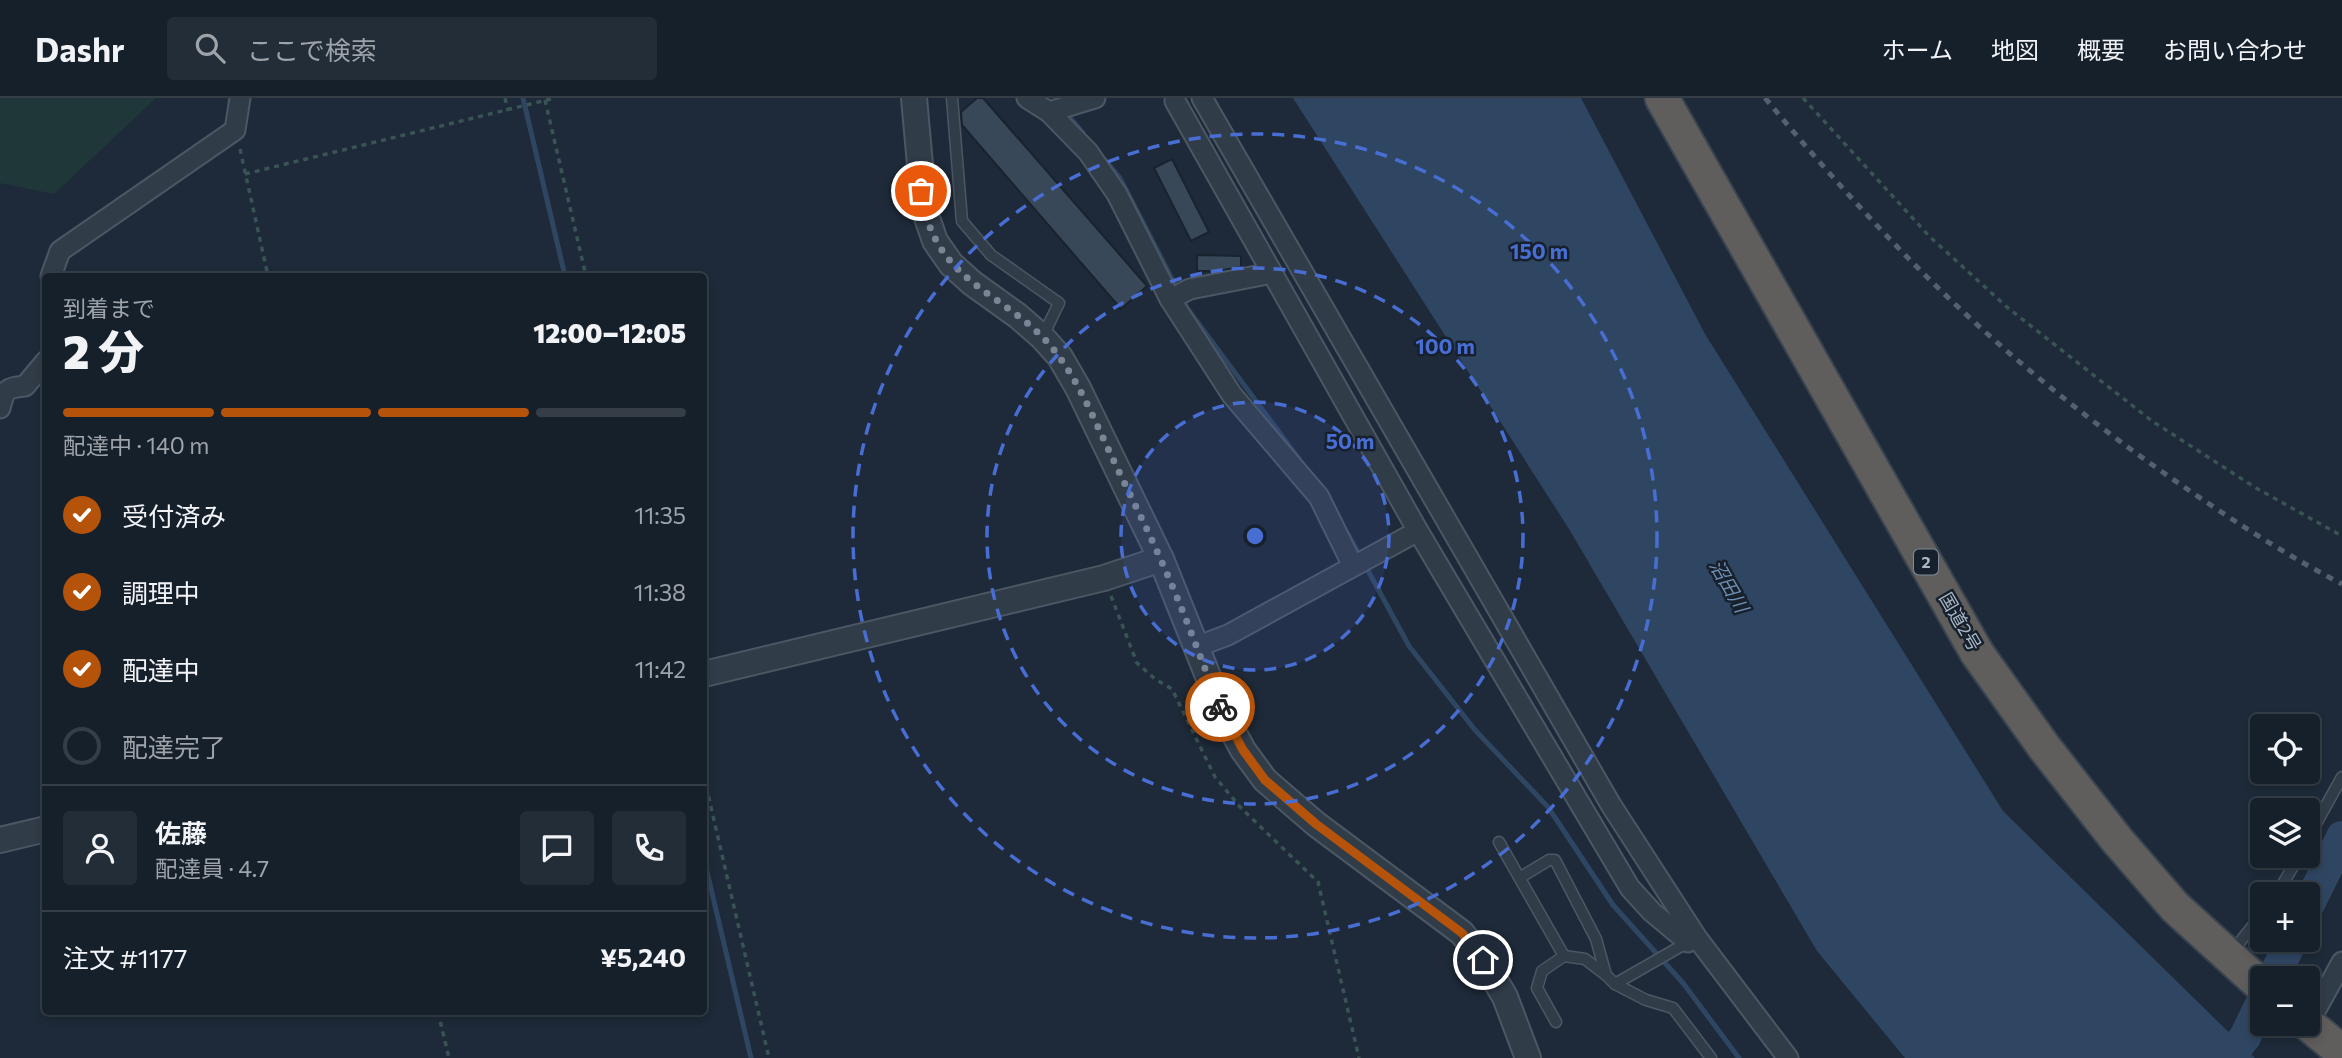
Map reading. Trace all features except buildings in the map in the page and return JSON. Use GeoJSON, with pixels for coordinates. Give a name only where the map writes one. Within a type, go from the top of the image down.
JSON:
{"type":"FeatureCollection","features":[{"type":"Feature","properties":{"kind":"highway","name":"国道2号"},"geometry":{"type":"LineString","coordinates":[[1662,98],[1977,653],[2044,747],[2117,840],[2175,906],[2250,976]]}},
{"type":"Feature","properties":{"kind":"highway"},"geometry":{"type":"LineString","coordinates":[[2320,1034],[2342,1052]]}},
{"type":"Feature","properties":{"kind":"street"},"geometry":{"type":"LineString","coordinates":[[52,273],[60,251],[236,130],[240,98]]}},
{"type":"Feature","properties":{"kind":"street"},"geometry":{"type":"LineString","coordinates":[[914,98],[924,209],[935,241],[951,264],[972,283],[1018,316],[1060,357],[1078,388],[1161,559],[1222,711],[1243,750],[1265,780],[1316,824],[1462,933],[1483,960],[1505,997],[1528,1058]]}},
{"type":"Feature","properties":{"kind":"street"},"geometry":{"type":"LineString","coordinates":[[1027,98],[1049,113],[1088,152],[1117,194],[1170,299],[1232,395],[1319,498],[1353,566]]}},
{"type":"Feature","properties":{"kind":"street"},"geometry":{"type":"LineString","coordinates":[[1049,113],[1095,98]]}},
{"type":"Feature","properties":{"kind":"street"},"geometry":{"type":"LineString","coordinates":[[1202,98],[1611,805],[1692,940],[1788,1058]]}},
{"type":"Feature","properties":{"kind":"street"},"geometry":{"type":"LineString","coordinates":[[1175,101],[1418,531],[1630,888],[1652,912],[1692,940]]}},
{"type":"Feature","properties":{"kind":"street"},"geometry":{"type":"LineString","coordinates":[[1170,299],[1190,289],[1272,273]]}},
{"type":"Feature","properties":{"kind":"street"},"geometry":{"type":"LineString","coordinates":[[0,408],[5,383],[26,386],[42,366]]}},
{"type":"Feature","properties":{"kind":"street"},"geometry":{"type":"LineString","coordinates":[[1196,647],[1228,635],[1418,531]]}},
{"type":"Feature","properties":{"kind":"street"},"geometry":{"type":"LineString","coordinates":[[707,673],[1104,578],[1161,559]]}},
{"type":"Feature","properties":{"kind":"street"},"geometry":{"type":"LineString","coordinates":[[0,840],[42,830]]}},
{"type":"Feature","properties":{"kind":"street"},"geometry":{"type":"LineString","coordinates":[[2320,1002],[2342,962]]}},
{"type":"Feature","properties":{"kind":"lane"},"geometry":{"type":"LineString","coordinates":[[952,98],[962,221],[991,255],[1059,303],[1042,337]]}},
{"type":"Feature","properties":{"kind":"lane"},"geometry":{"type":"LineString","coordinates":[[2320,816],[2342,777]]}},
{"type":"Feature","properties":{"kind":"lane"},"geometry":{"type":"LineString","coordinates":[[1499,842],[1564,956]]}},
{"type":"Feature","properties":{"kind":"lane"},"geometry":{"type":"LineString","coordinates":[[1521,877],[1549,860],[1555,860],[1596,939],[1606,975]]}},
{"type":"Feature","properties":{"kind":"lane"},"geometry":{"type":"LineString","coordinates":[[2228,956],[2250,929]]}},
{"type":"Feature","properties":{"kind":"lane"},"geometry":{"type":"LineString","coordinates":[[1615,984],[1692,940]]}},
{"type":"Feature","properties":{"kind":"lane"},"geometry":{"type":"LineString","coordinates":[[1556,1021],[1537,988],[1542,971],[1564,956],[1585,959],[1615,984],[1646,1000],[1673,1008],[1711,1058]]}},
{"type":"Feature","properties":{"kind":"path"},"geometry":{"type":"LineString","coordinates":[[505,98],[508,111]]}},
{"type":"Feature","properties":{"kind":"path"},"geometry":{"type":"LineString","coordinates":[[245,174],[555,98]]}},
{"type":"Feature","properties":{"kind":"path"},"geometry":{"type":"LineString","coordinates":[[1803,98],[1929,236],[2008,308],[2152,421],[2256,488],[2342,536]]}},
{"type":"Feature","properties":{"kind":"path"},"geometry":{"type":"LineString","coordinates":[[545,99],[585,273]]}},
{"type":"Feature","properties":{"kind":"path"},"geometry":{"type":"LineString","coordinates":[[236,130],[267,273]]}},
{"type":"Feature","properties":{"kind":"path"},"geometry":{"type":"LineString","coordinates":[[1104,578],[1137,663],[1172,690],[1215,776],[1241,808],[1318,882],[1359,1058]]}},
{"type":"Feature","properties":{"kind":"path"},"geometry":{"type":"LineString","coordinates":[[707,790],[769,1058]]}},
{"type":"Feature","properties":{"kind":"path"},"geometry":{"type":"LineString","coordinates":[[439,1015],[449,1058]]}},
{"type":"Feature","properties":{"kind":"green space"},"geometry":{"type":"Polygon","coordinates":[[[0,98],[156,98],[54,194],[0,183],[0,98]]]}},
{"type":"Feature","properties":{"kind":"water","name":"沼田川"},"geometry":{"type":"Polygon","coordinates":[[[1293,98],[1581,98],[1705,334],[2003,811],[2255,1058],[1905,1058],[1817,951],[1569,529],[1293,98]]]}},
{"type":"Feature","properties":{"kind":"waterway"},"geometry":{"type":"LineString","coordinates":[[523,98],[564,273]]}},
{"type":"Feature","properties":{"kind":"waterway"},"geometry":{"type":"LineString","coordinates":[[1064,111],[1083,133]]}},
{"type":"Feature","properties":{"kind":"waterway"},"geometry":{"type":"LineString","coordinates":[[1105,160],[1120,178],[1187,308],[1299,459]]}},
{"type":"Feature","properties":{"kind":"waterway"},"geometry":{"type":"LineString","coordinates":[[1346,531],[1360,556]]}},
{"type":"Feature","properties":{"kind":"waterway"},"geometry":{"type":"LineString","coordinates":[[1365,565],[1409,646],[1475,730],[1548,807],[1613,905],[1683,983],[1739,1058]]}},
{"type":"Feature","properties":{"kind":"waterway"},"geometry":{"type":"LineString","coordinates":[[2320,882],[2342,837]]}},
{"type":"Feature","properties":{"kind":"waterway"},"geometry":{"type":"LineString","coordinates":[[707,872],[751,1058]]}},
{"type":"Feature","properties":{"kind":"waterway"},"geometry":{"type":"LineString","coordinates":[[2279,966],[2286,952]]}},
{"type":"Feature","properties":{"kind":"waterway"},"geometry":{"type":"LineString","coordinates":[[2228,1058],[2250,1027]]}},
{"type":"Feature","properties":{"kind":"railway"},"geometry":{"type":"LineString","coordinates":[[1765,98],[1890,240],[1971,319],[2019,361],[2171,478],[2255,534],[2342,584]]}},
{"type":"Feature","properties":{"kind":"way so far"},"geometry":{"type":"LineString","coordinates":[[921,191],[935,241],[951,264],[1042,337],[1060,357],[1078,388],[1161,559],[1220,707]]}},
{"type":"Feature","properties":{"kind":"route"},"geometry":{"type":"LineString","coordinates":[[1220,707],[1243,750],[1265,780],[1316,824],[1462,933],[1483,960]]}}]}
